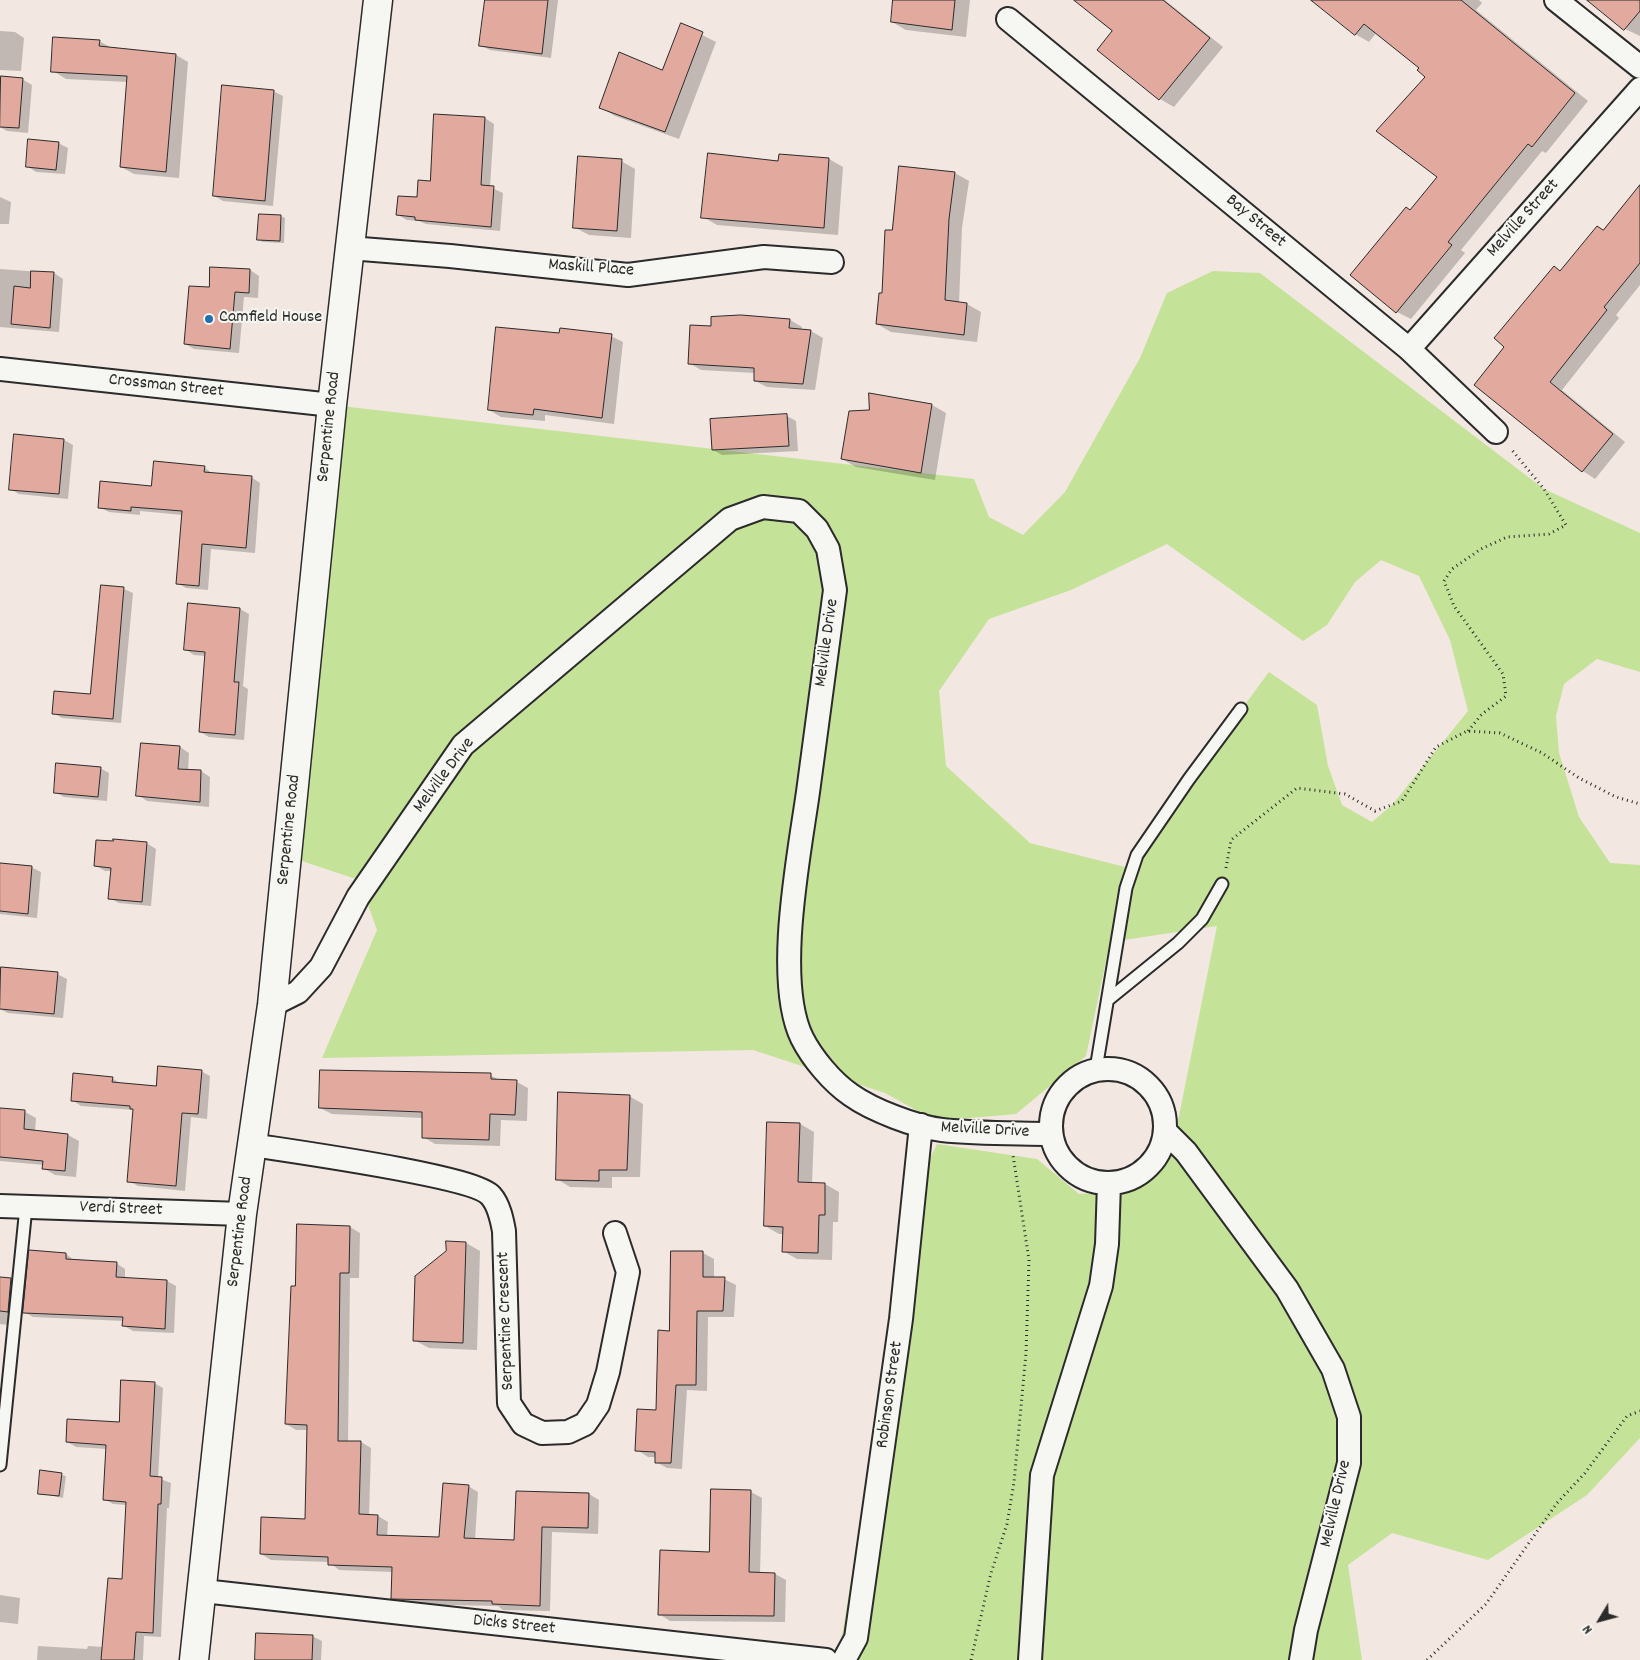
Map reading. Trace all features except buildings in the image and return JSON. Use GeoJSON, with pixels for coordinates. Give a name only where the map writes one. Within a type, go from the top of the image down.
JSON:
{"type":"FeatureCollection","features":[{"type":"Feature","properties":{"kind":"street","name":"Serpentine Road"},"geometry":{"type":"LineString","coordinates":[[194,1660],[203,1592],[242,1214],[272,1006],[332,405],[378,0]]}},
{"type":"Feature","properties":{"kind":"street"},"geometry":{"type":"LineString","coordinates":[[1556,0],[1640,67]]}},
{"type":"Feature","properties":{"kind":"street","name":"Bay Street"},"geometry":{"type":"LineString","coordinates":[[1008,19],[1409,349],[1496,432]]}},
{"type":"Feature","properties":{"kind":"street","name":"Melville Street"},"geometry":{"type":"LineString","coordinates":[[1409,349],[1640,88]]}},
{"type":"Feature","properties":{"kind":"street","name":"Maskill Place"},"geometry":{"type":"LineString","coordinates":[[349,248],[450,256],[628,275],[764,257],[832,262]]}},
{"type":"Feature","properties":{"kind":"street","name":"Crossman Street"},"geometry":{"type":"LineString","coordinates":[[0,370],[332,405]]}},
{"type":"Feature","properties":{"kind":"street","name":"Melville Drive"},"geometry":{"type":"LineString","coordinates":[[272,1006],[298,992],[321,967],[358,897],[463,745],[730,519],[763,507],[799,511],[817,529],[828,549],[835,590],[793,902],[788,960],[793,1005],[802,1038],[822,1068],[850,1095],[880,1110],[921,1125],[942,1130],[1051,1134]]}},
{"type":"Feature","properties":{"kind":"street"},"geometry":{"type":"LineString","coordinates":[[1111,1068],[1126,1071],[1140,1078],[1151,1088],[1160,1101],[1164,1115],[1165,1131],[1156,1157],[1136,1176],[1109,1183],[1096,1182],[1071,1170],[1055,1147],[1051,1134],[1053,1109],[1065,1088],[1079,1076],[1096,1069],[1111,1068]]}},
{"type":"Feature","properties":{"kind":"street","name":"Robinson Street"},"geometry":{"type":"LineString","coordinates":[[844,1660],[856,1638],[902,1319],[921,1125]]}},
{"type":"Feature","properties":{"kind":"street","name":"Melville Drive"},"geometry":{"type":"LineString","coordinates":[[1165,1131],[1186,1152],[1287,1288],[1333,1369],[1349,1417],[1349,1463],[1306,1630],[1301,1660]]}},
{"type":"Feature","properties":{"kind":"street","name":"Serpentine Crescent"},"geometry":{"type":"LineString","coordinates":[[252,1145],[378,1165],[469,1185],[490,1195],[501,1215],[504,1232],[510,1403],[522,1424],[542,1433],[568,1432],[585,1424],[598,1405],[608,1372],[628,1272],[615,1233]]}},
{"type":"Feature","properties":{"kind":"street"},"geometry":{"type":"LineString","coordinates":[[1030,1660],[1042,1475],[1101,1286],[1106,1244],[1109,1183]]}},
{"type":"Feature","properties":{"kind":"street","name":"Verdi Street"},"geometry":{"type":"LineString","coordinates":[[0,1206],[242,1214]]}},
{"type":"Feature","properties":{"kind":"street","name":"Dicks Street"},"geometry":{"type":"LineString","coordinates":[[203,1592],[826,1660]]}},
{"type":"Feature","properties":{"kind":"lane"},"geometry":{"type":"LineString","coordinates":[[1096,1069],[1126,888],[1137,855],[1189,779],[1241,709]]}},
{"type":"Feature","properties":{"kind":"lane"},"geometry":{"type":"LineString","coordinates":[[1109,999],[1178,943],[1202,919],[1222,884]]}},
{"type":"Feature","properties":{"kind":"lane"},"geometry":{"type":"LineString","coordinates":[[0,1465],[26,1207]]}},
{"type":"Feature","properties":{"kind":"path"},"geometry":{"type":"LineString","coordinates":[[1222,884],[1231,840],[1297,788],[1345,794],[1375,811],[1402,801],[1436,748],[1468,731],[1482,714],[1506,696],[1503,674],[1454,606],[1444,581],[1452,569],[1481,549],[1506,537],[1549,534],[1566,525],[1544,489],[1496,432]]}},
{"type":"Feature","properties":{"kind":"path"},"geometry":{"type":"LineString","coordinates":[[1468,731],[1500,733],[1542,752],[1586,782],[1616,797],[1640,804]]}},
{"type":"Feature","properties":{"kind":"path"},"geometry":{"type":"LineString","coordinates":[[971,1660],[991,1573],[1007,1524],[1014,1482],[1026,1353],[1029,1260],[1009,1132]]}},
{"type":"Feature","properties":{"kind":"path"},"geometry":{"type":"LineString","coordinates":[[1427,1660],[1486,1604],[1557,1503],[1585,1473],[1627,1416],[1640,1411]]}},
{"type":"Feature","properties":{"kind":"green space"},"geometry":{"type":"Polygon","coordinates":[[[1213,271],[1260,273],[1544,489],[1640,533],[1640,672],[1597,659],[1564,684],[1556,716],[1559,753],[1579,817],[1610,863],[1640,865],[1640,1438],[1587,1495],[1488,1560],[1392,1533],[1348,1565],[1362,1660],[838,1660],[915,1189],[937,1144],[1037,1159],[1079,1194],[1132,1191],[1162,1167],[1178,1121],[1217,926],[1117,941],[1124,875],[1086,1056],[1016,1114],[936,1121],[885,1093],[753,1050],[322,1058],[377,930],[359,880],[287,856],[332,405],[974,479],[989,517],[1023,535],[1065,492],[1140,358],[1167,293],[1213,271]],[[1167,544],[1071,590],[989,619],[939,691],[946,766],[1030,843],[1125,867],[1269,672],[1317,705],[1328,766],[1342,805],[1372,822],[1392,805],[1468,711],[1450,640],[1419,576],[1381,560],[1355,582],[1327,625],[1303,641],[1167,544]]]}},
{"type":"Feature","properties":{"kind":"place","name":"Camfield House"},"geometry":{"type":"Point","coordinates":[209,319]}}]}
